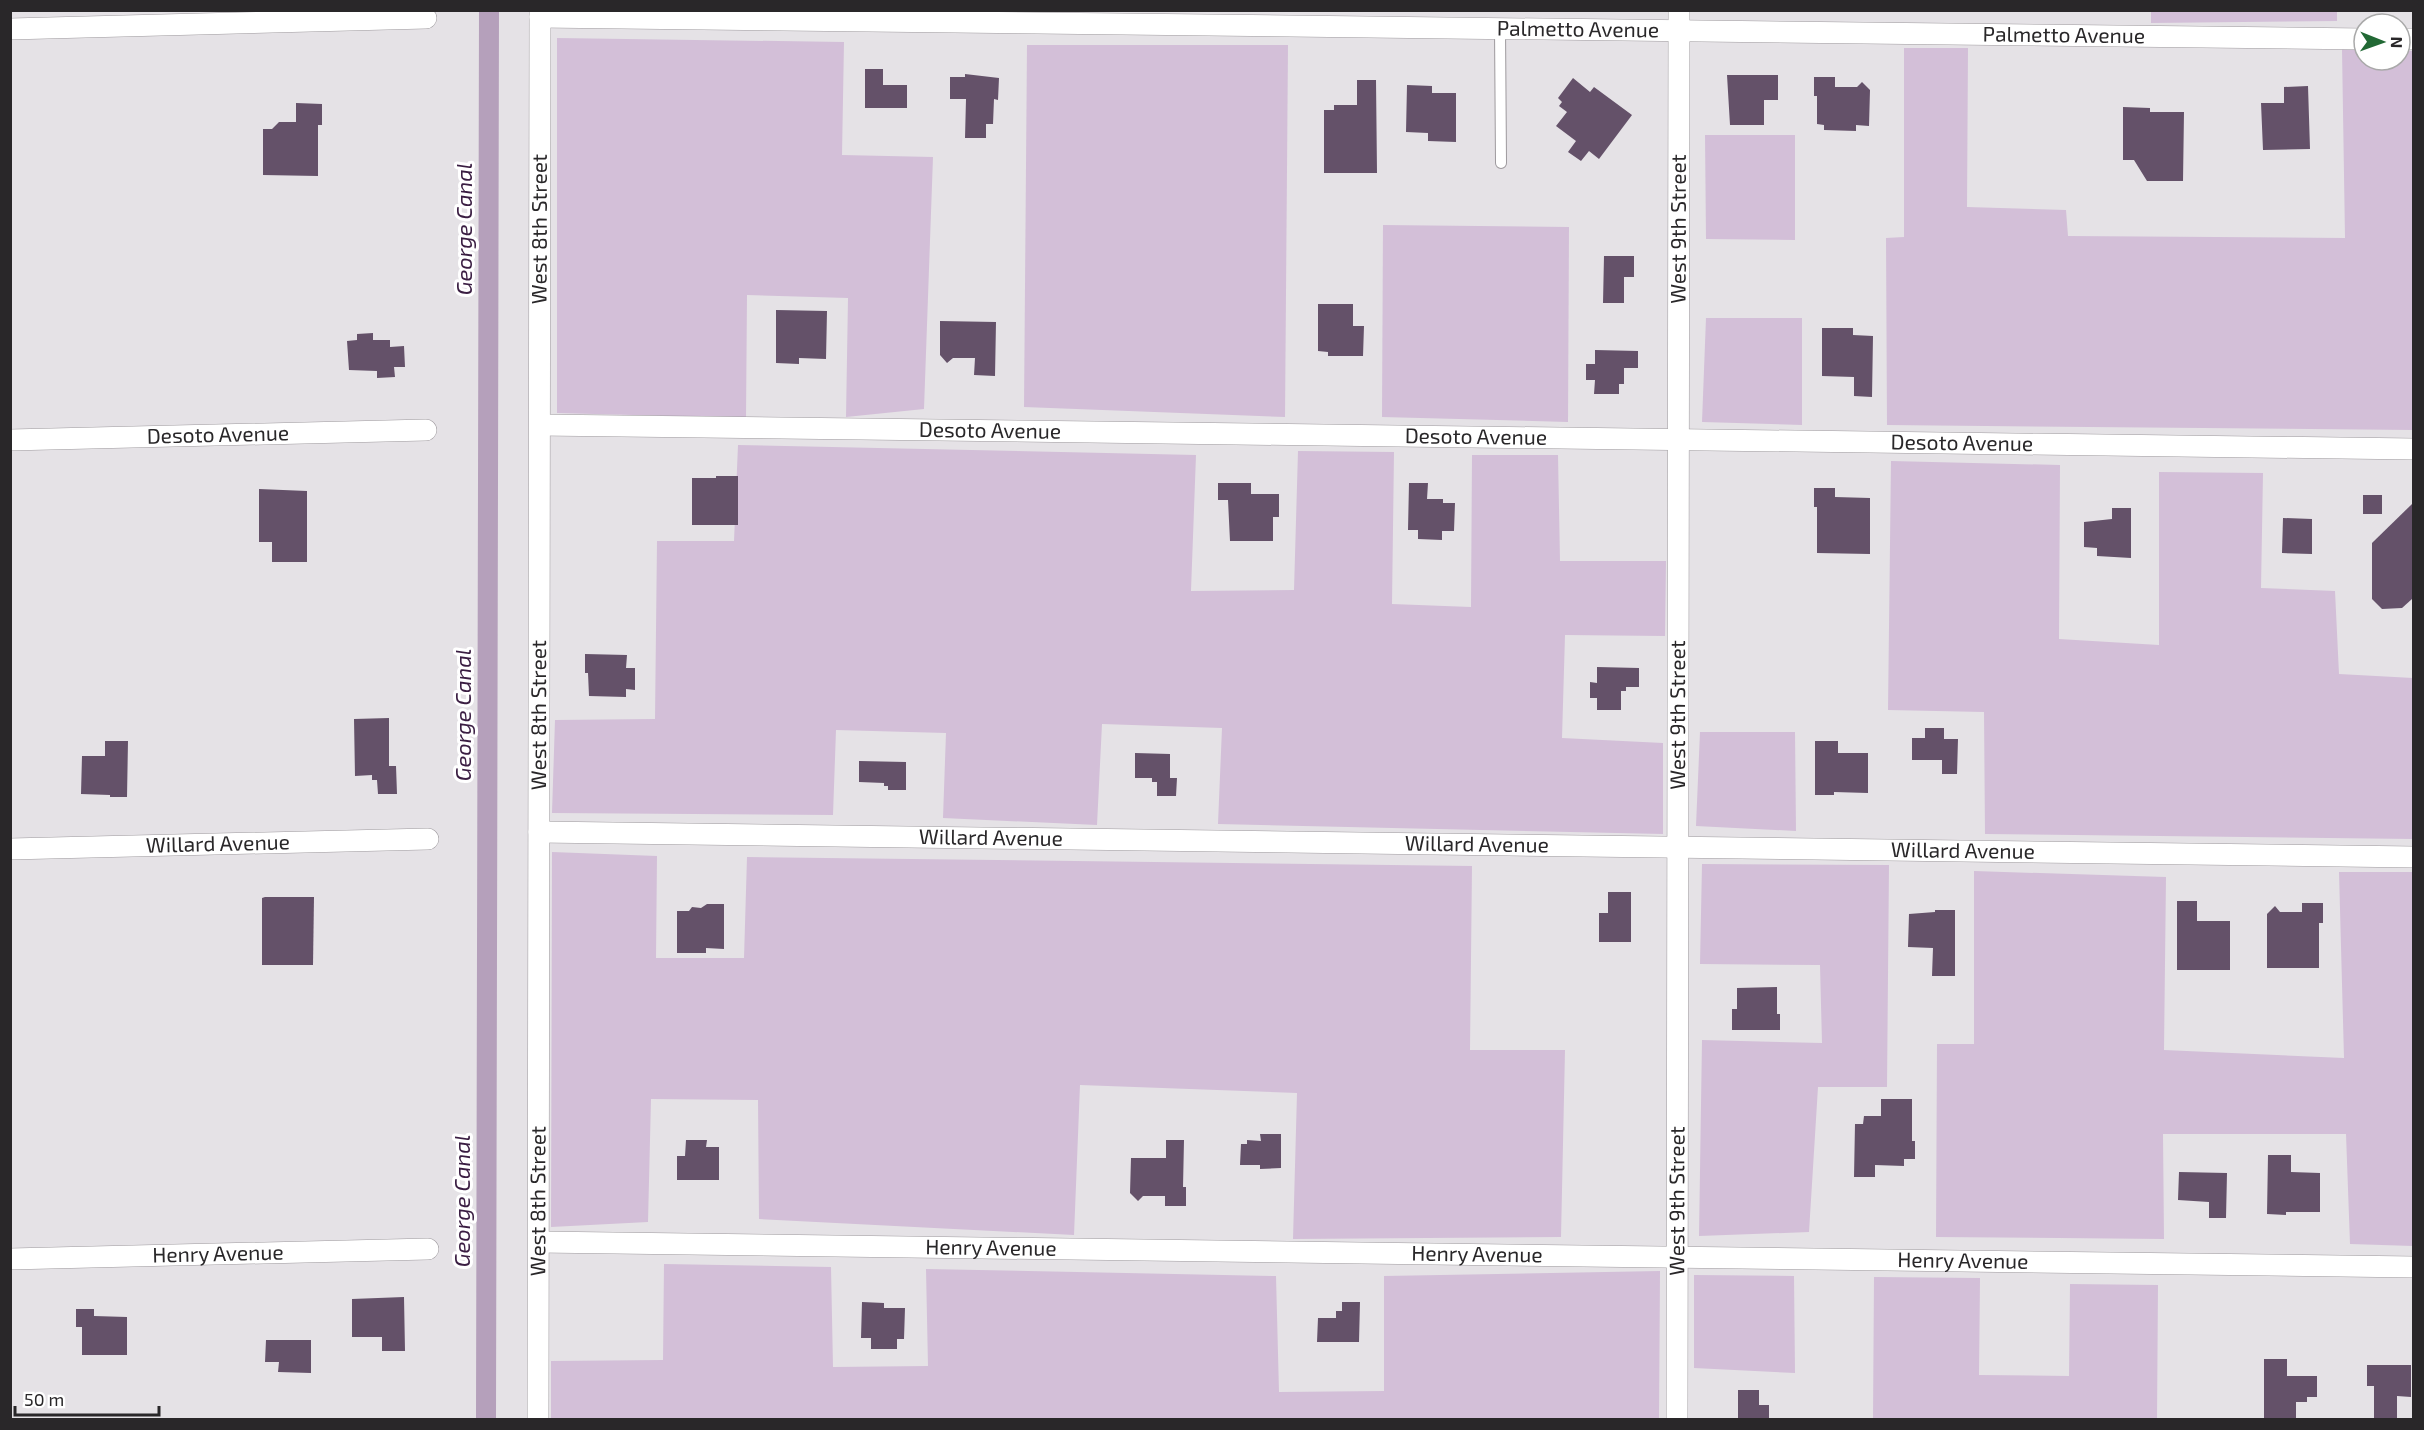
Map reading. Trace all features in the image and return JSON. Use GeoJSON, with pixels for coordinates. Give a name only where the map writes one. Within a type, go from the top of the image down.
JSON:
{"type":"FeatureCollection","features":[{"type":"Feature","properties":{"kind":"street","name":"Palmetto Avenue"},"geometry":{"type":"LineString","coordinates":[[540,14],[1500,28],[1679,20],[2352,39]]}},
{"type":"Feature","properties":{"kind":"street","name":"West 8th Street"},"geometry":{"type":"LineString","coordinates":[[538,1419],[540,14]]}},
{"type":"Feature","properties":{"kind":"street"},"geometry":{"type":"LineString","coordinates":[[10,29],[426,18]]}},
{"type":"Feature","properties":{"kind":"street","name":"West 9th Street"},"geometry":{"type":"LineString","coordinates":[[1677,1419],[1679,20]]}},
{"type":"Feature","properties":{"kind":"street","name":"Desoto Avenue"},"geometry":{"type":"LineString","coordinates":[[540,425],[2414,450]]}},
{"type":"Feature","properties":{"kind":"street","name":"Desoto Avenue"},"geometry":{"type":"LineString","coordinates":[[10,440],[426,430]]}},
{"type":"Feature","properties":{"kind":"street","name":"Willard Avenue"},"geometry":{"type":"LineString","coordinates":[[540,832],[2414,856]]}},
{"type":"Feature","properties":{"kind":"street","name":"Willard Avenue"},"geometry":{"type":"LineString","coordinates":[[10,849],[428,839]]}},
{"type":"Feature","properties":{"kind":"street","name":"Henry Avenue"},"geometry":{"type":"LineString","coordinates":[[539,1242],[2414,1267]]}},
{"type":"Feature","properties":{"kind":"street","name":"Henry Avenue"},"geometry":{"type":"LineString","coordinates":[[10,1259],[428,1249]]}},
{"type":"Feature","properties":{"kind":"lane"},"geometry":{"type":"LineString","coordinates":[[1500,28],[1501,163]]}},
{"type":"Feature","properties":{"kind":"shaded area"},"geometry":{"type":"Polygon","coordinates":[[[2337,10],[2337,21],[2151,23],[2151,11],[2337,10]]]}},
{"type":"Feature","properties":{"kind":"shaded area"},"geometry":{"type":"Polygon","coordinates":[[[557,38],[844,42],[842,155],[933,157],[924,409],[846,417],[848,298],[747,295],[746,418],[557,413],[557,38]]]}},
{"type":"Feature","properties":{"kind":"shaded area"},"geometry":{"type":"Polygon","coordinates":[[[1027,45],[1288,45],[1285,417],[1024,407],[1027,45]]]}},
{"type":"Feature","properties":{"kind":"shaded area"},"geometry":{"type":"Polygon","coordinates":[[[1904,48],[1968,48],[1967,207],[2066,210],[2068,236],[2345,238],[2342,49],[2352,49],[2352,72],[2412,72],[2413,51],[2413,430],[1887,425],[1886,238],[1904,237],[1904,48]]]}},
{"type":"Feature","properties":{"kind":"shaded area"},"geometry":{"type":"Polygon","coordinates":[[[1705,135],[1795,135],[1795,240],[1706,239],[1705,135]]]}},
{"type":"Feature","properties":{"kind":"shaded area"},"geometry":{"type":"Polygon","coordinates":[[[1383,225],[1569,227],[1568,422],[1382,417],[1383,225]]]}},
{"type":"Feature","properties":{"kind":"shaded area"},"geometry":{"type":"Polygon","coordinates":[[[1706,318],[1802,318],[1802,425],[1702,422],[1706,318]]]}},
{"type":"Feature","properties":{"kind":"shaded area"},"geometry":{"type":"Polygon","coordinates":[[[738,445],[1196,455],[1191,591],[1294,590],[1298,451],[1394,452],[1392,604],[1471,607],[1472,455],[1558,455],[1560,561],[1666,561],[1665,636],[1565,635],[1562,738],[1663,743],[1663,834],[1218,824],[1222,728],[1102,724],[1097,825],[943,818],[946,733],[836,730],[833,815],[552,813],[555,720],[655,719],[657,541],[734,541],[738,445]]]}},
{"type":"Feature","properties":{"kind":"shaded area"},"geometry":{"type":"Polygon","coordinates":[[[1891,461],[2060,465],[2059,639],[2159,645],[2159,472],[2263,473],[2261,588],[2335,591],[2339,674],[2413,678],[2413,839],[1985,834],[1984,712],[1888,710],[1891,461]]]}},
{"type":"Feature","properties":{"kind":"shaded area"},"geometry":{"type":"Polygon","coordinates":[[[1700,732],[1795,732],[1796,831],[1696,826],[1700,732]]]}},
{"type":"Feature","properties":{"kind":"shaded area"},"geometry":{"type":"Polygon","coordinates":[[[552,852],[657,856],[656,958],[744,958],[747,857],[1472,866],[1470,1050],[1565,1050],[1561,1237],[1293,1239],[1297,1093],[1080,1085],[1074,1235],[759,1219],[758,1100],[651,1099],[648,1222],[551,1227],[552,852]]]}},
{"type":"Feature","properties":{"kind":"shaded area"},"geometry":{"type":"Polygon","coordinates":[[[1702,864],[1889,865],[1887,1087],[1818,1087],[1809,1232],[1699,1236],[1702,1040],[1822,1043],[1820,965],[1700,964],[1702,864]]]}},
{"type":"Feature","properties":{"kind":"shaded area"},"geometry":{"type":"Polygon","coordinates":[[[1974,871],[2166,877],[2164,1050],[2344,1058],[2339,872],[2413,872],[2413,1246],[2350,1244],[2346,1134],[2163,1134],[2164,1239],[1936,1237],[1937,1044],[1974,1044],[1974,871]]]}},
{"type":"Feature","properties":{"kind":"shaded area"},"geometry":{"type":"Polygon","coordinates":[[[664,1264],[831,1267],[833,1367],[928,1366],[926,1269],[1276,1276],[1279,1392],[1384,1391],[1384,1276],[1660,1271],[1659,1419],[551,1419],[551,1361],[663,1360],[664,1264]]]}},
{"type":"Feature","properties":{"kind":"shaded area"},"geometry":{"type":"Polygon","coordinates":[[[1694,1275],[1794,1276],[1795,1373],[1694,1368],[1694,1275]]]}},
{"type":"Feature","properties":{"kind":"shaded area"},"geometry":{"type":"Polygon","coordinates":[[[1874,1277],[1980,1278],[1979,1375],[2069,1376],[2070,1284],[2158,1285],[2157,1419],[1873,1419],[1874,1277]]]}},
{"type":"Feature","properties":{"kind":"building"},"geometry":{"type":"Polygon","coordinates":[[[865,69],[883,69],[883,85],[907,85],[907,108],[865,108],[865,69]]]}},
{"type":"Feature","properties":{"kind":"building"},"geometry":{"type":"Polygon","coordinates":[[[965,74],[999,78],[998,100],[994,99],[993,124],[986,124],[986,138],[965,138],[966,99],[950,99],[950,77],[965,77],[965,74]]]}},
{"type":"Feature","properties":{"kind":"building"},"geometry":{"type":"Polygon","coordinates":[[[1727,75],[1778,75],[1778,100],[1764,100],[1764,125],[1730,125],[1727,75]]]}},
{"type":"Feature","properties":{"kind":"building"},"geometry":{"type":"Polygon","coordinates":[[[1814,77],[1835,77],[1835,87],[1857,87],[1862,82],[1870,90],[1869,126],[1856,125],[1856,131],[1824,130],[1824,125],[1817,124],[1814,77]]]}},
{"type":"Feature","properties":{"kind":"building"},"geometry":{"type":"Polygon","coordinates":[[[1573,78],[1590,92],[1594,87],[1632,115],[1599,159],[1589,151],[1581,161],[1568,152],[1576,141],[1556,126],[1567,112],[1559,106],[1562,102],[1558,98],[1573,78]]]}},
{"type":"Feature","properties":{"kind":"building"},"geometry":{"type":"Polygon","coordinates":[[[1357,80],[1376,80],[1377,173],[1324,173],[1324,110],[1334,110],[1334,105],[1357,105],[1357,80]]]}},
{"type":"Feature","properties":{"kind":"building"},"geometry":{"type":"Polygon","coordinates":[[[1407,85],[1432,86],[1432,93],[1456,93],[1456,142],[1428,141],[1428,133],[1406,132],[1407,85]]]}},
{"type":"Feature","properties":{"kind":"building"},"geometry":{"type":"Polygon","coordinates":[[[2308,86],[2310,149],[2263,150],[2261,103],[2284,103],[2284,87],[2308,86]]]}},
{"type":"Feature","properties":{"kind":"building"},"geometry":{"type":"Polygon","coordinates":[[[296,103],[322,104],[322,125],[318,125],[318,176],[263,175],[263,129],[272,129],[279,122],[296,122],[296,103]]]}},
{"type":"Feature","properties":{"kind":"building"},"geometry":{"type":"Polygon","coordinates":[[[2123,107],[2150,108],[2150,112],[2184,112],[2183,181],[2147,181],[2134,160],[2123,160],[2123,107]]]}},
{"type":"Feature","properties":{"kind":"building"},"geometry":{"type":"Polygon","coordinates":[[[1604,256],[1634,256],[1634,277],[1624,277],[1624,303],[1603,303],[1604,256]]]}},
{"type":"Feature","properties":{"kind":"building"},"geometry":{"type":"Polygon","coordinates":[[[1318,304],[1353,304],[1353,326],[1364,326],[1363,356],[1328,356],[1328,352],[1318,351],[1318,304]]]}},
{"type":"Feature","properties":{"kind":"building"},"geometry":{"type":"Polygon","coordinates":[[[776,310],[827,311],[826,359],[799,358],[799,364],[776,363],[776,310]]]}},
{"type":"Feature","properties":{"kind":"building"},"geometry":{"type":"Polygon","coordinates":[[[940,321],[996,322],[995,376],[974,375],[975,358],[953,358],[947,363],[940,355],[940,321]]]}},
{"type":"Feature","properties":{"kind":"building"},"geometry":{"type":"Polygon","coordinates":[[[1822,328],[1853,328],[1853,335],[1873,336],[1872,397],[1854,396],[1854,377],[1822,376],[1822,328]]]}},
{"type":"Feature","properties":{"kind":"building"},"geometry":{"type":"Polygon","coordinates":[[[373,333],[373,340],[390,340],[390,347],[404,346],[405,367],[394,367],[395,377],[377,378],[377,371],[349,370],[347,341],[357,340],[357,334],[373,333]]]}},
{"type":"Feature","properties":{"kind":"building"},"geometry":{"type":"Polygon","coordinates":[[[1595,350],[1638,351],[1638,368],[1624,368],[1624,384],[1619,384],[1619,394],[1594,394],[1595,380],[1586,380],[1586,364],[1595,364],[1595,350]]]}},
{"type":"Feature","properties":{"kind":"building"},"geometry":{"type":"Polygon","coordinates":[[[716,476],[738,476],[738,525],[692,525],[692,478],[716,478],[716,476]]]}},
{"type":"Feature","properties":{"kind":"building"},"geometry":{"type":"Polygon","coordinates":[[[1218,483],[1251,483],[1251,494],[1279,494],[1279,517],[1273,517],[1273,541],[1230,541],[1228,500],[1218,500],[1218,483]]]}},
{"type":"Feature","properties":{"kind":"building"},"geometry":{"type":"Polygon","coordinates":[[[1409,483],[1428,483],[1427,499],[1443,499],[1443,503],[1455,503],[1454,531],[1442,531],[1442,540],[1418,539],[1418,530],[1408,530],[1409,483]]]}},
{"type":"Feature","properties":{"kind":"building"},"geometry":{"type":"Polygon","coordinates":[[[1814,488],[1835,488],[1835,497],[1870,498],[1870,554],[1817,553],[1817,507],[1814,507],[1814,488]]]}},
{"type":"Feature","properties":{"kind":"building"},"geometry":{"type":"Polygon","coordinates":[[[259,489],[307,491],[307,562],[272,562],[272,542],[259,542],[259,489]]]}},
{"type":"Feature","properties":{"kind":"building"},"geometry":{"type":"Polygon","coordinates":[[[2363,495],[2382,495],[2382,514],[2363,514],[2363,495]]]}},
{"type":"Feature","properties":{"kind":"building"},"geometry":{"type":"Polygon","coordinates":[[[2412,504],[2412,599],[2402,608],[2382,609],[2372,599],[2372,543],[2412,504]]]}},
{"type":"Feature","properties":{"kind":"building"},"geometry":{"type":"Polygon","coordinates":[[[2112,508],[2131,508],[2131,558],[2097,556],[2097,548],[2084,547],[2084,522],[2112,519],[2112,508]]]}},
{"type":"Feature","properties":{"kind":"building"},"geometry":{"type":"Polygon","coordinates":[[[2283,518],[2312,519],[2312,554],[2282,553],[2283,518]]]}},
{"type":"Feature","properties":{"kind":"building"},"geometry":{"type":"Polygon","coordinates":[[[585,654],[627,655],[626,668],[635,668],[635,690],[626,689],[626,697],[589,696],[588,673],[585,673],[585,654]]]}},
{"type":"Feature","properties":{"kind":"building"},"geometry":{"type":"Polygon","coordinates":[[[1597,667],[1639,668],[1639,687],[1626,687],[1626,691],[1621,691],[1621,710],[1597,710],[1597,698],[1590,698],[1590,682],[1597,683],[1597,667]]]}},
{"type":"Feature","properties":{"kind":"building"},"geometry":{"type":"Polygon","coordinates":[[[389,718],[389,766],[396,766],[397,794],[378,794],[377,780],[372,780],[372,775],[355,776],[354,719],[389,718]]]}},
{"type":"Feature","properties":{"kind":"building"},"geometry":{"type":"Polygon","coordinates":[[[1925,728],[1944,728],[1944,739],[1958,739],[1957,774],[1942,774],[1942,760],[1912,760],[1912,738],[1925,738],[1925,728]]]}},
{"type":"Feature","properties":{"kind":"building"},"geometry":{"type":"Polygon","coordinates":[[[105,741],[128,741],[127,797],[81,794],[82,756],[105,756],[105,741]]]}},
{"type":"Feature","properties":{"kind":"building"},"geometry":{"type":"Polygon","coordinates":[[[1815,741],[1838,741],[1838,753],[1868,753],[1868,793],[1834,792],[1834,795],[1815,795],[1815,741]]]}},
{"type":"Feature","properties":{"kind":"building"},"geometry":{"type":"Polygon","coordinates":[[[1135,753],[1170,754],[1170,778],[1177,778],[1176,796],[1157,796],[1157,782],[1152,782],[1152,778],[1135,778],[1135,753]]]}},
{"type":"Feature","properties":{"kind":"building"},"geometry":{"type":"Polygon","coordinates":[[[859,761],[906,762],[906,790],[888,790],[888,786],[884,786],[884,783],[859,782],[859,761]]]}},
{"type":"Feature","properties":{"kind":"building"},"geometry":{"type":"Polygon","coordinates":[[[1608,892],[1631,892],[1631,942],[1599,942],[1599,913],[1608,913],[1608,892]]]}},
{"type":"Feature","properties":{"kind":"building"},"geometry":{"type":"Polygon","coordinates":[[[314,897],[313,965],[262,965],[262,898],[314,897]]]}},
{"type":"Feature","properties":{"kind":"building"},"geometry":{"type":"Polygon","coordinates":[[[2177,901],[2197,901],[2197,921],[2230,921],[2230,970],[2177,970],[2177,901]]]}},
{"type":"Feature","properties":{"kind":"building"},"geometry":{"type":"Polygon","coordinates":[[[2302,903],[2323,903],[2323,923],[2319,923],[2319,968],[2267,968],[2267,914],[2275,906],[2280,912],[2302,912],[2302,903]]]}},
{"type":"Feature","properties":{"kind":"building"},"geometry":{"type":"Polygon","coordinates":[[[707,904],[724,904],[724,949],[706,948],[706,953],[677,953],[677,911],[689,911],[692,907],[701,908],[707,904]]]}},
{"type":"Feature","properties":{"kind":"building"},"geometry":{"type":"Polygon","coordinates":[[[1935,910],[1955,910],[1955,976],[1932,976],[1933,948],[1908,947],[1909,914],[1935,912],[1935,910]]]}},
{"type":"Feature","properties":{"kind":"building"},"geometry":{"type":"Polygon","coordinates":[[[1777,987],[1777,1014],[1780,1014],[1780,1030],[1732,1030],[1732,1009],[1737,1009],[1737,988],[1777,987]]]}},
{"type":"Feature","properties":{"kind":"building"},"geometry":{"type":"Polygon","coordinates":[[[1881,1099],[1912,1099],[1912,1141],[1915,1141],[1915,1159],[1904,1159],[1904,1166],[1875,1165],[1875,1177],[1854,1177],[1855,1124],[1863,1124],[1864,1116],[1881,1116],[1881,1099]]]}},
{"type":"Feature","properties":{"kind":"building"},"geometry":{"type":"Polygon","coordinates":[[[1260,1134],[1281,1134],[1281,1168],[1260,1169],[1260,1165],[1240,1165],[1241,1144],[1247,1144],[1247,1140],[1261,1141],[1260,1134]]]}},
{"type":"Feature","properties":{"kind":"building"},"geometry":{"type":"Polygon","coordinates":[[[686,1140],[707,1140],[706,1147],[719,1147],[719,1180],[677,1180],[677,1156],[685,1156],[686,1140]]]}},
{"type":"Feature","properties":{"kind":"building"},"geometry":{"type":"Polygon","coordinates":[[[1166,1140],[1184,1140],[1183,1187],[1186,1187],[1186,1206],[1165,1206],[1165,1196],[1143,1196],[1138,1201],[1130,1193],[1131,1158],[1166,1158],[1166,1140]]]}},
{"type":"Feature","properties":{"kind":"building"},"geometry":{"type":"Polygon","coordinates":[[[2268,1155],[2291,1155],[2291,1172],[2320,1173],[2320,1212],[2267,1214],[2268,1155]]]}},
{"type":"Feature","properties":{"kind":"building"},"geometry":{"type":"Polygon","coordinates":[[[2179,1172],[2227,1173],[2226,1218],[2209,1218],[2209,1202],[2178,1200],[2179,1172]]]}},
{"type":"Feature","properties":{"kind":"building"},"geometry":{"type":"Polygon","coordinates":[[[404,1297],[405,1351],[382,1351],[382,1337],[352,1337],[352,1299],[404,1297]]]}},
{"type":"Feature","properties":{"kind":"building"},"geometry":{"type":"Polygon","coordinates":[[[862,1302],[884,1303],[884,1308],[905,1308],[904,1339],[897,1339],[897,1349],[871,1349],[871,1338],[861,1338],[862,1302]]]}},
{"type":"Feature","properties":{"kind":"building"},"geometry":{"type":"Polygon","coordinates":[[[1342,1302],[1360,1302],[1359,1342],[1317,1342],[1318,1318],[1336,1318],[1336,1311],[1342,1311],[1342,1302]]]}},
{"type":"Feature","properties":{"kind":"building"},"geometry":{"type":"Polygon","coordinates":[[[76,1309],[94,1309],[94,1316],[127,1317],[127,1355],[82,1355],[82,1327],[76,1327],[76,1309]]]}},
{"type":"Feature","properties":{"kind":"building"},"geometry":{"type":"Polygon","coordinates":[[[266,1340],[311,1340],[311,1373],[278,1372],[279,1362],[265,1362],[266,1340]]]}},
{"type":"Feature","properties":{"kind":"building"},"geometry":{"type":"Polygon","coordinates":[[[2264,1359],[2287,1359],[2287,1376],[2317,1376],[2317,1397],[2307,1397],[2307,1402],[2296,1402],[2296,1419],[2264,1419],[2264,1359]]]}},
{"type":"Feature","properties":{"kind":"building"},"geometry":{"type":"Polygon","coordinates":[[[2367,1365],[2411,1365],[2411,1397],[2397,1396],[2397,1419],[2374,1419],[2374,1386],[2367,1386],[2367,1365]]]}},
{"type":"Feature","properties":{"kind":"building"},"geometry":{"type":"Polygon","coordinates":[[[1738,1390],[1759,1390],[1759,1405],[1769,1405],[1769,1419],[1738,1419],[1738,1390]]]}},
{"type":"Feature","properties":{"kind":"waterway","name":"George Canal"},"geometry":{"type":"LineString","coordinates":[[486,1420],[489,10]]}}]}
